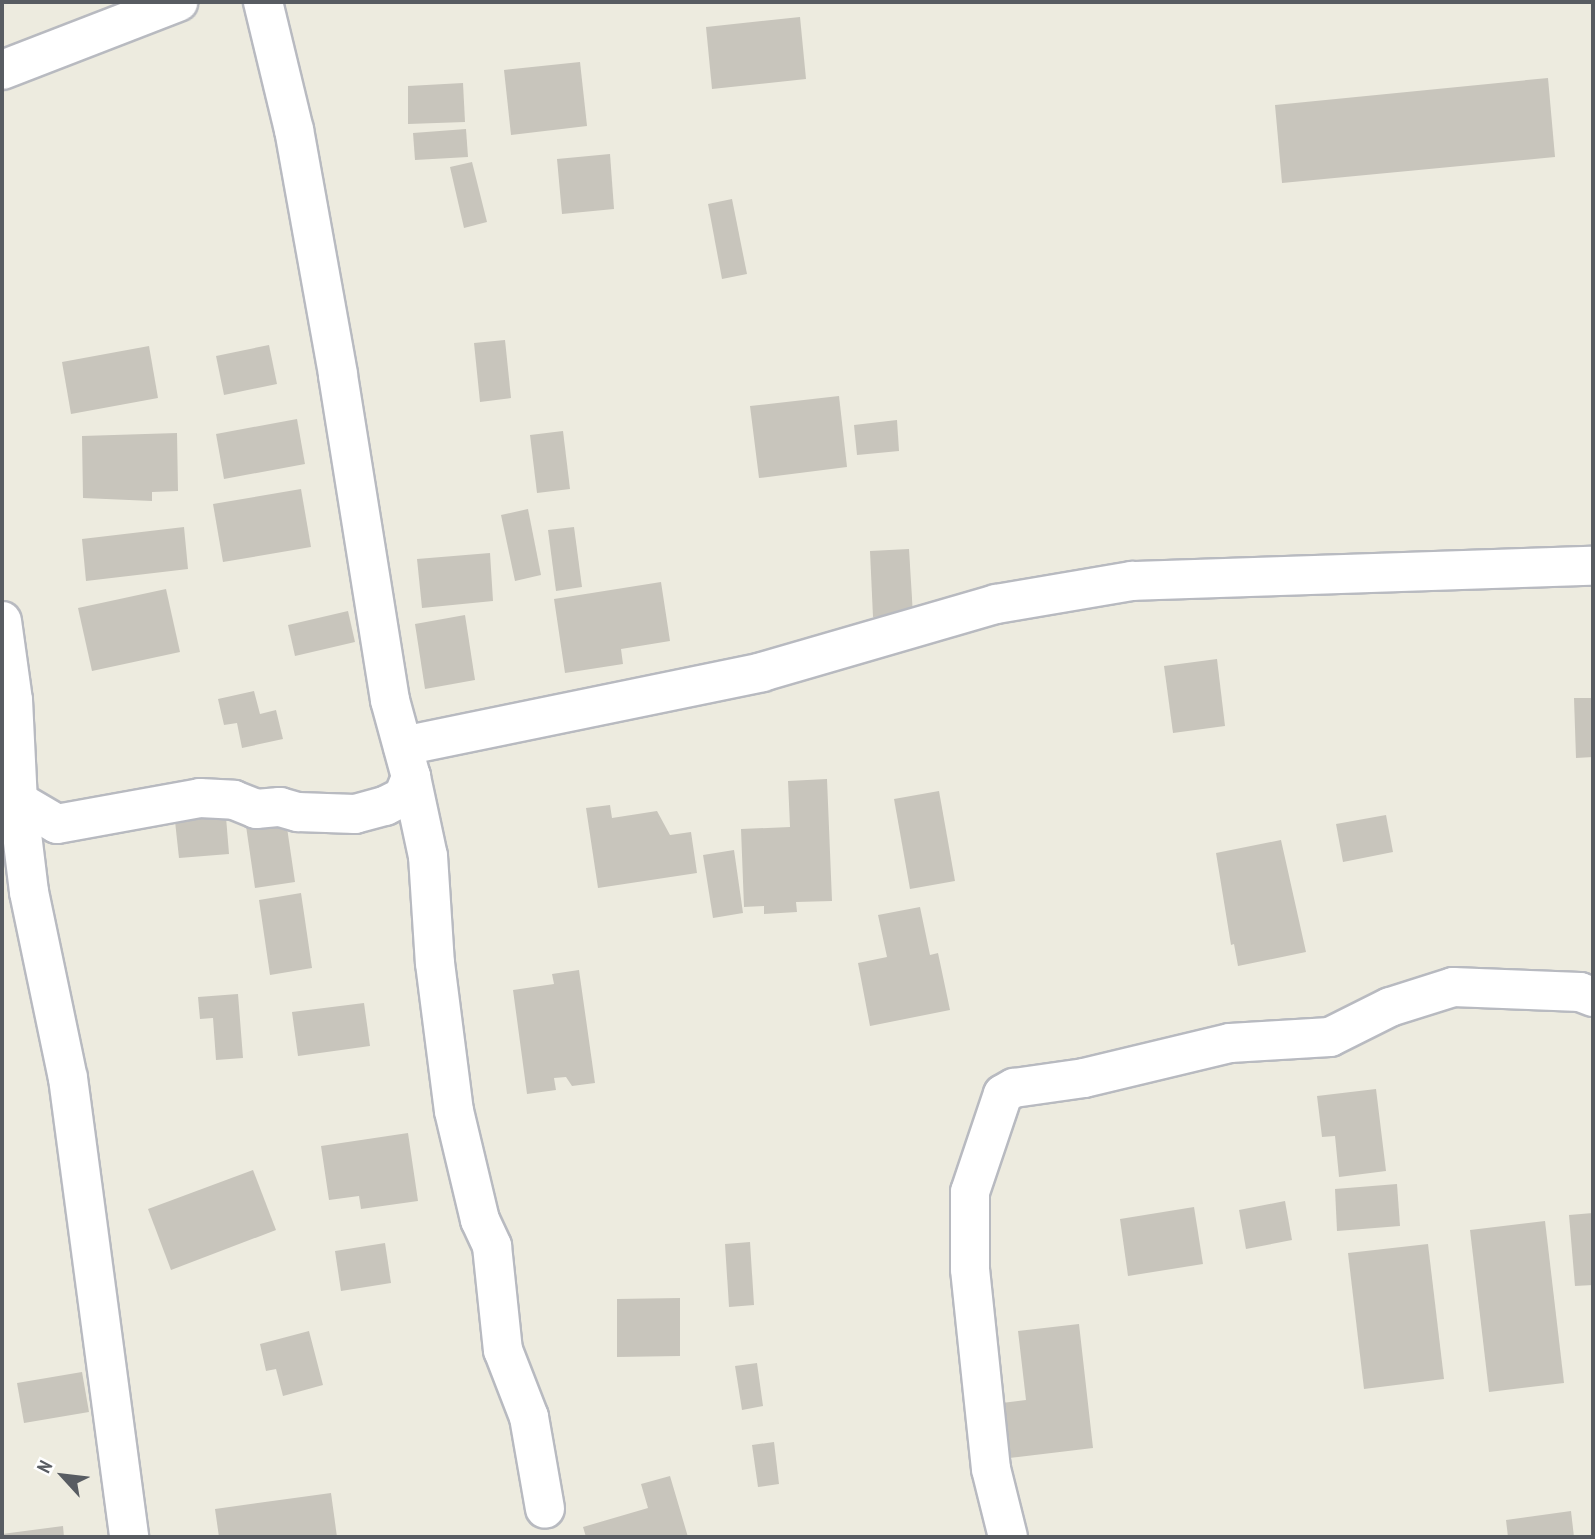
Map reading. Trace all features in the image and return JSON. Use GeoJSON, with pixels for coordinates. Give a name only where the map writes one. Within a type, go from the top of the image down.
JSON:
{"type":"FeatureCollection","features":[{"type":"Feature","properties":{"kind":"street"},"geometry":{"type":"LineString","coordinates":[[2,70],[178,2]]}},
{"type":"Feature","properties":{"kind":"street"},"geometry":{"type":"LineString","coordinates":[[263,2],[294,130],[338,374],[390,700],[428,856],[435,963],[454,1111],[480,1220],[492,1245],[503,1350],[529,1417],[545,1509]]}},
{"type":"Feature","properties":{"kind":"street"},"geometry":{"type":"LineString","coordinates":[[407,761],[762,672],[996,604],[1132,581],[1593,566]]}},
{"type":"Feature","properties":{"kind":"street"},"geometry":{"type":"LineString","coordinates":[[2,621],[13,701],[18,801],[29,892],[68,1078],[129,1537]]}},
{"type":"Feature","properties":{"kind":"street"},"geometry":{"type":"LineString","coordinates":[[18,801],[57,824],[200,798],[234,800],[256,809],[280,807],[298,812],[355,814],[385,806],[403,797],[407,761]]}},
{"type":"Feature","properties":{"kind":"street"},"geometry":{"type":"LineString","coordinates":[[1008,1537],[991,1469],[970,1269],[970,1192],[1003,1094],[1014,1088],[1084,1078],[1230,1043],[1330,1037],[1390,1007],[1453,987],[1580,992],[1593,997]]}},
{"type":"Feature","properties":{"kind":"building"},"geometry":{"type":"Polygon","coordinates":[[[800,17],[806,79],[712,89],[706,27],[800,17]]]}},
{"type":"Feature","properties":{"kind":"building"},"geometry":{"type":"Polygon","coordinates":[[[580,62],[587,126],[511,135],[504,70],[580,62]]]}},
{"type":"Feature","properties":{"kind":"building"},"geometry":{"type":"Polygon","coordinates":[[[1548,78],[1555,157],[1282,183],[1275,105],[1548,78]]]}},
{"type":"Feature","properties":{"kind":"building"},"geometry":{"type":"Polygon","coordinates":[[[463,83],[465,122],[408,124],[408,86],[463,83]]]}},
{"type":"Feature","properties":{"kind":"building"},"geometry":{"type":"Polygon","coordinates":[[[466,129],[468,157],[415,160],[413,133],[466,129]]]}},
{"type":"Feature","properties":{"kind":"building"},"geometry":{"type":"Polygon","coordinates":[[[610,154],[614,209],[562,214],[557,159],[610,154]]]}},
{"type":"Feature","properties":{"kind":"building"},"geometry":{"type":"Polygon","coordinates":[[[472,162],[487,222],[464,228],[450,167],[472,162]]]}},
{"type":"Feature","properties":{"kind":"building"},"geometry":{"type":"Polygon","coordinates":[[[732,199],[747,274],[722,279],[708,204],[732,199]]]}},
{"type":"Feature","properties":{"kind":"building"},"geometry":{"type":"Polygon","coordinates":[[[505,340],[511,398],[480,402],[474,343],[505,340]]]}},
{"type":"Feature","properties":{"kind":"building"},"geometry":{"type":"Polygon","coordinates":[[[269,345],[277,384],[224,395],[216,356],[269,345]]]}},
{"type":"Feature","properties":{"kind":"building"},"geometry":{"type":"Polygon","coordinates":[[[149,346],[158,398],[71,414],[62,362],[149,346]]]}},
{"type":"Feature","properties":{"kind":"building"},"geometry":{"type":"Polygon","coordinates":[[[839,396],[847,467],[759,478],[750,406],[839,396]]]}},
{"type":"Feature","properties":{"kind":"building"},"geometry":{"type":"Polygon","coordinates":[[[297,419],[305,464],[224,479],[216,434],[297,419]]]}},
{"type":"Feature","properties":{"kind":"building"},"geometry":{"type":"Polygon","coordinates":[[[897,420],[899,451],[857,455],[854,425],[897,420]]]}},
{"type":"Feature","properties":{"kind":"building"},"geometry":{"type":"Polygon","coordinates":[[[563,431],[570,489],[537,493],[530,435],[563,431]]]}},
{"type":"Feature","properties":{"kind":"building"},"geometry":{"type":"Polygon","coordinates":[[[177,433],[178,491],[152,492],[152,501],[83,498],[82,436],[177,433]]]}},
{"type":"Feature","properties":{"kind":"building"},"geometry":{"type":"Polygon","coordinates":[[[301,489],[311,547],[223,562],[213,504],[301,489]]]}},
{"type":"Feature","properties":{"kind":"building"},"geometry":{"type":"Polygon","coordinates":[[[528,509],[541,575],[515,581],[501,515],[528,509]]]}},
{"type":"Feature","properties":{"kind":"building"},"geometry":{"type":"Polygon","coordinates":[[[184,527],[188,569],[86,581],[82,539],[184,527]]]}},
{"type":"Feature","properties":{"kind":"building"},"geometry":{"type":"Polygon","coordinates":[[[574,527],[582,587],[556,591],[548,530],[574,527]]]}},
{"type":"Feature","properties":{"kind":"building"},"geometry":{"type":"Polygon","coordinates":[[[909,549],[913,615],[873,617],[870,551],[909,549]]]}},
{"type":"Feature","properties":{"kind":"building"},"geometry":{"type":"Polygon","coordinates":[[[490,553],[493,601],[422,608],[417,559],[490,553]]]}},
{"type":"Feature","properties":{"kind":"building"},"geometry":{"type":"Polygon","coordinates":[[[661,582],[670,641],[621,649],[623,664],[565,673],[554,599],[661,582]]]}},
{"type":"Feature","properties":{"kind":"building"},"geometry":{"type":"Polygon","coordinates":[[[166,589],[180,652],[92,671],[78,608],[166,589]]]}},
{"type":"Feature","properties":{"kind":"building"},"geometry":{"type":"Polygon","coordinates":[[[348,611],[355,642],[295,656],[288,625],[348,611]]]}},
{"type":"Feature","properties":{"kind":"building"},"geometry":{"type":"Polygon","coordinates":[[[465,615],[475,680],[425,689],[415,624],[465,615]]]}},
{"type":"Feature","properties":{"kind":"building"},"geometry":{"type":"Polygon","coordinates":[[[1217,659],[1225,726],[1173,733],[1164,666],[1217,659]]]}},
{"type":"Feature","properties":{"kind":"building"},"geometry":{"type":"Polygon","coordinates":[[[254,691],[260,714],[276,710],[283,739],[242,748],[237,723],[224,725],[218,699],[254,691]]]}},
{"type":"Feature","properties":{"kind":"building"},"geometry":{"type":"Polygon","coordinates":[[[1574,698],[1593,698],[1593,757],[1576,758],[1574,698]]]}},
{"type":"Feature","properties":{"kind":"building"},"geometry":{"type":"Polygon","coordinates":[[[827,779],[832,901],[796,902],[797,912],[764,914],[764,906],[744,907],[741,829],[790,827],[788,781],[827,779]]]}},
{"type":"Feature","properties":{"kind":"building"},"geometry":{"type":"Polygon","coordinates":[[[939,791],[955,881],[910,889],[894,799],[939,791]]]}},
{"type":"Feature","properties":{"kind":"building"},"geometry":{"type":"Polygon","coordinates":[[[610,805],[612,818],[657,811],[670,835],[691,832],[697,873],[598,888],[586,808],[610,805]]]}},
{"type":"Feature","properties":{"kind":"building"},"geometry":{"type":"Polygon","coordinates":[[[285,814],[295,882],[255,888],[245,819],[285,814]]]}},
{"type":"Feature","properties":{"kind":"building"},"geometry":{"type":"Polygon","coordinates":[[[1386,815],[1393,852],[1343,862],[1336,824],[1386,815]]]}},
{"type":"Feature","properties":{"kind":"building"},"geometry":{"type":"Polygon","coordinates":[[[226,817],[229,854],[179,858],[175,821],[226,817]]]}},
{"type":"Feature","properties":{"kind":"building"},"geometry":{"type":"Polygon","coordinates":[[[1281,840],[1306,952],[1238,966],[1234,944],[1231,945],[1216,853],[1281,840]]]}},
{"type":"Feature","properties":{"kind":"building"},"geometry":{"type":"Polygon","coordinates":[[[734,850],[743,913],[713,918],[703,855],[734,850]]]}},
{"type":"Feature","properties":{"kind":"building"},"geometry":{"type":"Polygon","coordinates":[[[301,893],[312,968],[270,975],[259,900],[301,893]]]}},
{"type":"Feature","properties":{"kind":"building"},"geometry":{"type":"Polygon","coordinates":[[[920,907],[930,955],[938,953],[950,1010],[870,1026],[858,963],[887,957],[878,915],[920,907]]]}},
{"type":"Feature","properties":{"kind":"building"},"geometry":{"type":"Polygon","coordinates":[[[579,970],[595,1083],[572,1086],[566,1077],[554,1078],[556,1090],[527,1094],[513,990],[554,984],[552,974],[579,970]]]}},
{"type":"Feature","properties":{"kind":"building"},"geometry":{"type":"Polygon","coordinates":[[[238,994],[243,1058],[216,1060],[213,1018],[200,1019],[198,997],[238,994]]]}},
{"type":"Feature","properties":{"kind":"building"},"geometry":{"type":"Polygon","coordinates":[[[364,1003],[370,1046],[298,1056],[292,1012],[364,1003]]]}},
{"type":"Feature","properties":{"kind":"building"},"geometry":{"type":"Polygon","coordinates":[[[1376,1089],[1386,1171],[1339,1177],[1335,1136],[1322,1137],[1317,1096],[1376,1089]]]}},
{"type":"Feature","properties":{"kind":"building"},"geometry":{"type":"Polygon","coordinates":[[[408,1133],[418,1201],[361,1209],[359,1196],[329,1200],[321,1146],[408,1133]]]}},
{"type":"Feature","properties":{"kind":"building"},"geometry":{"type":"Polygon","coordinates":[[[253,1170],[276,1230],[171,1270],[148,1209],[253,1170]]]}},
{"type":"Feature","properties":{"kind":"building"},"geometry":{"type":"Polygon","coordinates":[[[1397,1184],[1400,1226],[1337,1231],[1335,1189],[1397,1184]]]}},
{"type":"Feature","properties":{"kind":"building"},"geometry":{"type":"Polygon","coordinates":[[[1285,1201],[1292,1240],[1246,1249],[1239,1210],[1285,1201]]]}},
{"type":"Feature","properties":{"kind":"building"},"geometry":{"type":"Polygon","coordinates":[[[1194,1207],[1203,1264],[1128,1276],[1120,1219],[1194,1207]]]}},
{"type":"Feature","properties":{"kind":"building"},"geometry":{"type":"Polygon","coordinates":[[[1593,1213],[1593,1285],[1575,1286],[1569,1215],[1593,1213]]]}},
{"type":"Feature","properties":{"kind":"building"},"geometry":{"type":"Polygon","coordinates":[[[1545,1221],[1564,1383],[1489,1392],[1470,1230],[1545,1221]]]}},
{"type":"Feature","properties":{"kind":"building"},"geometry":{"type":"Polygon","coordinates":[[[750,1242],[754,1305],[729,1307],[725,1244],[750,1242]]]}},
{"type":"Feature","properties":{"kind":"building"},"geometry":{"type":"Polygon","coordinates":[[[385,1243],[391,1283],[341,1291],[335,1251],[385,1243]]]}},
{"type":"Feature","properties":{"kind":"building"},"geometry":{"type":"Polygon","coordinates":[[[1428,1244],[1444,1379],[1364,1389],[1348,1253],[1428,1244]]]}},
{"type":"Feature","properties":{"kind":"building"},"geometry":{"type":"Polygon","coordinates":[[[680,1298],[680,1356],[617,1357],[617,1299],[680,1298]]]}},
{"type":"Feature","properties":{"kind":"building"},"geometry":{"type":"Polygon","coordinates":[[[1079,1324],[1093,1448],[1009,1458],[1002,1403],[1026,1400],[1018,1331],[1079,1324]]]}},
{"type":"Feature","properties":{"kind":"building"},"geometry":{"type":"Polygon","coordinates":[[[309,1331],[323,1385],[283,1396],[276,1369],[266,1371],[260,1344],[309,1331]]]}},
{"type":"Feature","properties":{"kind":"building"},"geometry":{"type":"Polygon","coordinates":[[[757,1363],[763,1406],[742,1410],[735,1366],[757,1363]]]}},
{"type":"Feature","properties":{"kind":"building"},"geometry":{"type":"Polygon","coordinates":[[[82,1372],[89,1412],[24,1423],[17,1383],[82,1372]]]}},
{"type":"Feature","properties":{"kind":"building"},"geometry":{"type":"Polygon","coordinates":[[[774,1442],[779,1484],[758,1487],[752,1445],[774,1442]]]}},
{"type":"Feature","properties":{"kind":"building"},"geometry":{"type":"Polygon","coordinates":[[[670,1476],[688,1537],[586,1537],[583,1527],[648,1508],[641,1484],[670,1476]]]}},
{"type":"Feature","properties":{"kind":"building"},"geometry":{"type":"Polygon","coordinates":[[[331,1493],[337,1537],[219,1537],[215,1509],[331,1493]]]}},
{"type":"Feature","properties":{"kind":"building"},"geometry":{"type":"Polygon","coordinates":[[[1571,1511],[1574,1537],[1508,1537],[1506,1520],[1571,1511]]]}},
{"type":"Feature","properties":{"kind":"building"},"geometry":{"type":"Polygon","coordinates":[[[63,1526],[64,1537],[2,1537],[2,1534],[63,1526]]]}}]}
